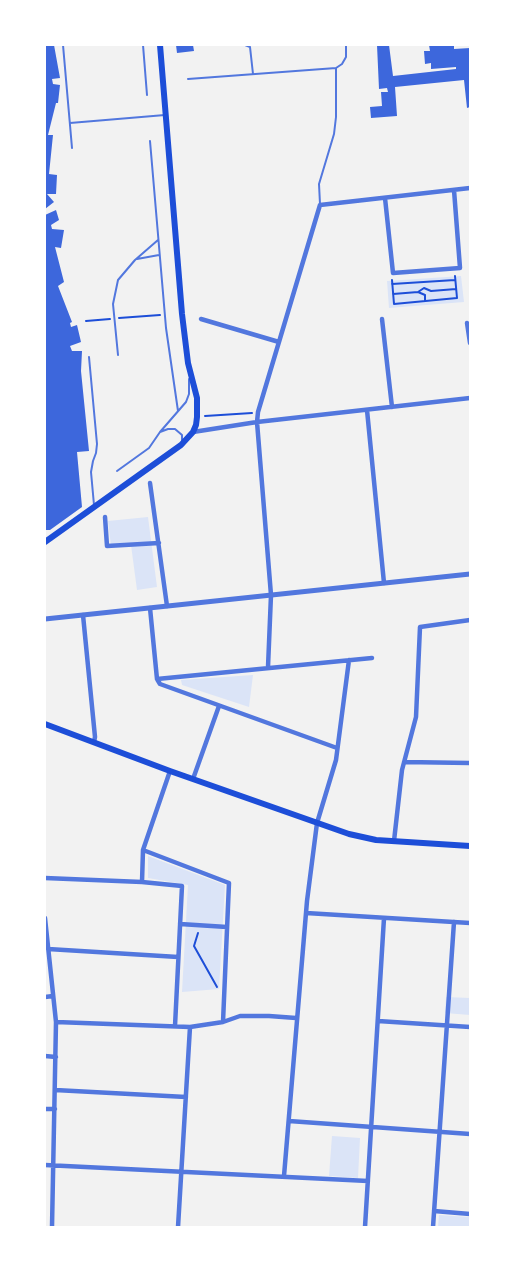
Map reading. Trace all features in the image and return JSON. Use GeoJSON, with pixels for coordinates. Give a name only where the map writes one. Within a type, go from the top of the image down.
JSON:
{"type":"FeatureCollection","features":[{"type":"Feature","properties":{"kind":"main road"},"geometry":{"type":"LineString","coordinates":[[45,542],[181,445],[193,432],[198,417],[195,386],[188,363],[182,314],[160,45]]}},
{"type":"Feature","properties":{"kind":"main road"},"geometry":{"type":"LineString","coordinates":[[45,724],[170,771],[361,837],[470,846]]}},
{"type":"Feature","properties":{"kind":"street"},"geometry":{"type":"LineString","coordinates":[[268,667],[271,595],[257,422],[258,412],[320,205],[470,188]]}},
{"type":"Feature","properties":{"kind":"street"},"geometry":{"type":"LineString","coordinates":[[385,198],[393,273],[457,268],[454,190]]}},
{"type":"Feature","properties":{"kind":"street"},"geometry":{"type":"LineString","coordinates":[[201,319],[279,342]]}},
{"type":"Feature","properties":{"kind":"street"},"geometry":{"type":"LineString","coordinates":[[382,319],[392,407]]}},
{"type":"Feature","properties":{"kind":"street"},"geometry":{"type":"LineString","coordinates":[[468,323],[470,343]]}},
{"type":"Feature","properties":{"kind":"street"},"geometry":{"type":"LineString","coordinates":[[193,432],[257,422],[470,398]]}},
{"type":"Feature","properties":{"kind":"street"},"geometry":{"type":"LineString","coordinates":[[367,410],[384,583]]}},
{"type":"Feature","properties":{"kind":"street"},"geometry":{"type":"LineString","coordinates":[[150,483],[167,606]]}},
{"type":"Feature","properties":{"kind":"street"},"geometry":{"type":"LineString","coordinates":[[105,517],[107,546],[159,543]]}},
{"type":"Feature","properties":{"kind":"street"},"geometry":{"type":"LineString","coordinates":[[45,619],[470,574]]}},
{"type":"Feature","properties":{"kind":"street"},"geometry":{"type":"LineString","coordinates":[[150,608],[157,679],[160,684],[337,748]]}},
{"type":"Feature","properties":{"kind":"street"},"geometry":{"type":"LineString","coordinates":[[82,615],[94,742]]}},
{"type":"Feature","properties":{"kind":"street"},"geometry":{"type":"LineString","coordinates":[[394,841],[404,762],[416,717],[420,627],[470,620]]}},
{"type":"Feature","properties":{"kind":"street"},"geometry":{"type":"LineString","coordinates":[[157,679],[372,658]]}},
{"type":"Feature","properties":{"kind":"street"},"geometry":{"type":"LineString","coordinates":[[284,1176],[296,1018],[317,823],[333,772],[349,660]]}},
{"type":"Feature","properties":{"kind":"street"},"geometry":{"type":"LineString","coordinates":[[193,779],[219,706]]}},
{"type":"Feature","properties":{"kind":"street"},"geometry":{"type":"LineString","coordinates":[[404,762],[470,763]]}},
{"type":"Feature","properties":{"kind":"street"},"geometry":{"type":"LineString","coordinates":[[142,882],[143,850],[170,771]]}},
{"type":"Feature","properties":{"kind":"street"},"geometry":{"type":"LineString","coordinates":[[143,850],[229,883],[223,1022]]}},
{"type":"Feature","properties":{"kind":"street"},"geometry":{"type":"LineString","coordinates":[[45,878],[142,882],[182,886],[175,1026]]}},
{"type":"Feature","properties":{"kind":"street"},"geometry":{"type":"LineString","coordinates":[[306,914],[470,923]]}},
{"type":"Feature","properties":{"kind":"street"},"geometry":{"type":"LineString","coordinates":[[45,918],[46,943],[56,1022],[52,1227]]}},
{"type":"Feature","properties":{"kind":"street"},"geometry":{"type":"LineString","coordinates":[[366,1227],[384,918]]}},
{"type":"Feature","properties":{"kind":"street"},"geometry":{"type":"LineString","coordinates":[[433,1227],[454,922]]}},
{"type":"Feature","properties":{"kind":"street"},"geometry":{"type":"LineString","coordinates":[[180,924],[227,927]]}},
{"type":"Feature","properties":{"kind":"street"},"geometry":{"type":"LineString","coordinates":[[48,949],[178,957]]}},
{"type":"Feature","properties":{"kind":"street"},"geometry":{"type":"LineString","coordinates":[[45,997],[53,996]]}},
{"type":"Feature","properties":{"kind":"street"},"geometry":{"type":"LineString","coordinates":[[56,1022],[190,1027],[223,1022],[240,1016],[296,1018]]}},
{"type":"Feature","properties":{"kind":"street"},"geometry":{"type":"LineString","coordinates":[[378,1021],[470,1026]]}},
{"type":"Feature","properties":{"kind":"street"},"geometry":{"type":"LineString","coordinates":[[178,1227],[190,1027]]}},
{"type":"Feature","properties":{"kind":"street"},"geometry":{"type":"LineString","coordinates":[[45,1056],[56,1057]]}},
{"type":"Feature","properties":{"kind":"street"},"geometry":{"type":"LineString","coordinates":[[55,1090],[186,1097]]}},
{"type":"Feature","properties":{"kind":"street"},"geometry":{"type":"LineString","coordinates":[[45,1108],[55,1109]]}},
{"type":"Feature","properties":{"kind":"street"},"geometry":{"type":"LineString","coordinates":[[288,1121],[470,1134]]}},
{"type":"Feature","properties":{"kind":"street"},"geometry":{"type":"LineString","coordinates":[[45,1165],[368,1181]]}},
{"type":"Feature","properties":{"kind":"street"},"geometry":{"type":"LineString","coordinates":[[434,1210],[470,1214]]}},
{"type":"Feature","properties":{"kind":"street"},"geometry":{"type":"LineString","coordinates":[[45,1220],[52,1220]]}},
{"type":"Feature","properties":{"kind":"lane"},"geometry":{"type":"LineString","coordinates":[[63,45],[72,148]]}},
{"type":"Feature","properties":{"kind":"lane"},"geometry":{"type":"LineString","coordinates":[[142,45],[147,95]]}},
{"type":"Feature","properties":{"kind":"lane"},"geometry":{"type":"LineString","coordinates":[[245,45],[250,47],[253,74]]}},
{"type":"Feature","properties":{"kind":"lane"},"geometry":{"type":"LineString","coordinates":[[188,79],[336,68],[346,58],[346,45]]}},
{"type":"Feature","properties":{"kind":"lane"},"geometry":{"type":"LineString","coordinates":[[320,205],[319,184],[334,134],[336,117],[336,68]]}},
{"type":"Feature","properties":{"kind":"lane"},"geometry":{"type":"LineString","coordinates":[[69,123],[165,115]]}},
{"type":"Feature","properties":{"kind":"lane"},"geometry":{"type":"LineString","coordinates":[[150,141],[164,315],[178,411]]}},
{"type":"Feature","properties":{"kind":"lane"},"geometry":{"type":"LineString","coordinates":[[118,355],[113,304],[118,280],[135,260],[158,240]]}},
{"type":"Feature","properties":{"kind":"lane"},"geometry":{"type":"LineString","coordinates":[[135,260],[159,255]]}},
{"type":"Feature","properties":{"kind":"lane"},"geometry":{"type":"LineString","coordinates":[[90,357],[97,444],[91,472],[94,508]]}},
{"type":"Feature","properties":{"kind":"lane"},"geometry":{"type":"LineString","coordinates":[[117,471],[149,448],[186,402],[189,394],[188,363]]}},
{"type":"Feature","properties":{"kind":"lane"},"geometry":{"type":"LineString","coordinates":[[160,432],[172,429],[179,432],[182,435],[181,445]]}},
{"type":"Feature","properties":{"kind":"path"},"geometry":{"type":"LineString","coordinates":[[393,273],[394,304],[458,298],[456,289],[457,268]]}},
{"type":"Feature","properties":{"kind":"path"},"geometry":{"type":"LineString","coordinates":[[392,284],[456,280]]}},
{"type":"Feature","properties":{"kind":"path"},"geometry":{"type":"LineString","coordinates":[[424,282],[424,288]]}},
{"type":"Feature","properties":{"kind":"path"},"geometry":{"type":"LineString","coordinates":[[424,288],[431,291],[456,289]]}},
{"type":"Feature","properties":{"kind":"path"},"geometry":{"type":"LineString","coordinates":[[418,292],[424,288]]}},
{"type":"Feature","properties":{"kind":"path"},"geometry":{"type":"LineString","coordinates":[[425,295],[431,291]]}},
{"type":"Feature","properties":{"kind":"path"},"geometry":{"type":"LineString","coordinates":[[393,294],[418,292],[425,295]]}},
{"type":"Feature","properties":{"kind":"path"},"geometry":{"type":"LineString","coordinates":[[425,295],[425,301]]}},
{"type":"Feature","properties":{"kind":"path"},"geometry":{"type":"LineString","coordinates":[[86,321],[164,315]]}},
{"type":"Feature","properties":{"kind":"path"},"geometry":{"type":"LineString","coordinates":[[198,417],[258,412]]}},
{"type":"Feature","properties":{"kind":"path"},"geometry":{"type":"LineString","coordinates":[[200,926],[194,946],[219,990],[225,993]]}},
{"type":"Feature","properties":{"kind":"shaded area"},"geometry":{"type":"Polygon","coordinates":[[[461,276],[464,302],[389,308],[387,281],[461,276]]]}},
{"type":"Feature","properties":{"kind":"shaded area"},"geometry":{"type":"Polygon","coordinates":[[[148,517],[157,587],[137,590],[131,545],[111,546],[108,521],[148,517]]]}},
{"type":"Feature","properties":{"kind":"shaded area"},"geometry":{"type":"Polygon","coordinates":[[[253,675],[249,707],[182,685],[181,680],[253,675]]]}},
{"type":"Feature","properties":{"kind":"shaded area"},"geometry":{"type":"Polygon","coordinates":[[[148,856],[225,885],[219,989],[182,992],[188,885],[148,878],[148,856]]]}},
{"type":"Feature","properties":{"kind":"shaded area"},"geometry":{"type":"Polygon","coordinates":[[[446,997],[470,998],[470,1015],[445,1013],[446,997]]]}},
{"type":"Feature","properties":{"kind":"shaded area"},"geometry":{"type":"Polygon","coordinates":[[[332,1136],[360,1138],[358,1178],[329,1176],[332,1136]]]}},
{"type":"Feature","properties":{"kind":"shaded area"},"geometry":{"type":"Polygon","coordinates":[[[439,1215],[470,1217],[470,1227],[438,1227],[439,1215]]]}},
{"type":"Feature","properties":{"kind":"building"},"geometry":{"type":"Polygon","coordinates":[[[45,45],[54,45],[60,78],[52,79],[53,84],[60,85],[58,103],[56,103],[48,135],[53,135],[49,174],[57,175],[56,194],[47,194],[54,202],[45,209],[45,45]]]}},
{"type":"Feature","properties":{"kind":"building"},"geometry":{"type":"Polygon","coordinates":[[[176,45],[193,45],[194,51],[177,53],[176,45]]]}},
{"type":"Feature","properties":{"kind":"building"},"geometry":{"type":"Polygon","coordinates":[[[377,45],[389,45],[393,76],[456,69],[456,67],[431,69],[431,63],[425,64],[424,51],[430,51],[429,45],[454,45],[454,49],[470,48],[470,107],[467,108],[464,80],[395,87],[397,116],[371,118],[370,107],[382,106],[381,92],[388,92],[387,88],[379,89],[377,45]]]}},
{"type":"Feature","properties":{"kind":"building"},"geometry":{"type":"Polygon","coordinates":[[[56,210],[59,220],[51,225],[52,229],[64,230],[61,248],[55,247],[64,282],[58,286],[72,322],[70,323],[71,327],[77,325],[81,342],[70,346],[72,351],[82,351],[81,371],[89,451],[77,452],[82,507],[50,530],[45,530],[45,215],[56,210]]]}}]}
